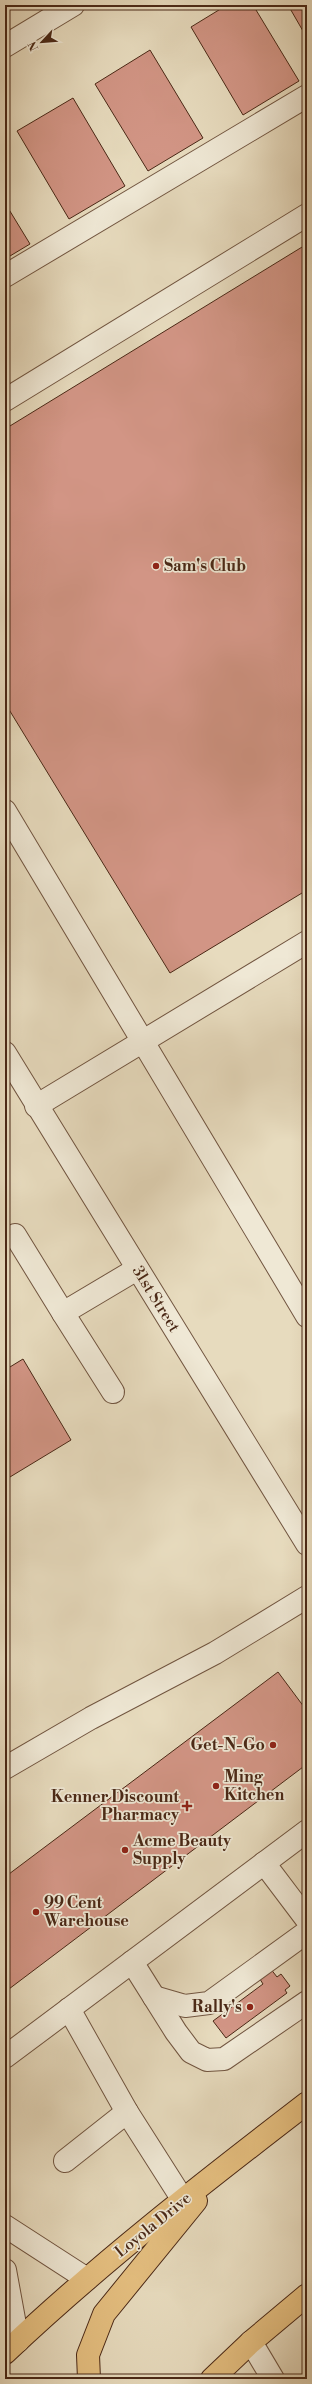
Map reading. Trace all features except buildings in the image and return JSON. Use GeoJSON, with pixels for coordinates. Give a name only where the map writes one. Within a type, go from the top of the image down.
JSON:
{"type":"FeatureCollection","features":[{"type":"Feature","properties":{"kind":"main road","name":"Loyola Drive"},"geometry":{"type":"LineString","coordinates":[[12,2347],[87,2279],[225,2166],[307,2103]]}},
{"type":"Feature","properties":{"kind":"main road"},"geometry":{"type":"LineString","coordinates":[[89,2379],[88,2355],[104,2314],[225,2166]]}},
{"type":"Feature","properties":{"kind":"main road"},"geometry":{"type":"LineString","coordinates":[[212,2379],[251,2342],[307,2295]]}},
{"type":"Feature","properties":{"kind":"street"},"geometry":{"type":"LineString","coordinates":[[5,46],[73,5]]}},
{"type":"Feature","properties":{"kind":"street"},"geometry":{"type":"LineString","coordinates":[[5,276],[307,96]]}},
{"type":"Feature","properties":{"kind":"street"},"geometry":{"type":"LineString","coordinates":[[5,400],[307,215]]}},
{"type":"Feature","properties":{"kind":"street"},"geometry":{"type":"LineString","coordinates":[[5,811],[307,1316]]}},
{"type":"Feature","properties":{"kind":"street"},"geometry":{"type":"LineString","coordinates":[[36,1106],[307,942]]}},
{"type":"Feature","properties":{"kind":"street","name":"31st Street"},"geometry":{"type":"LineString","coordinates":[[5,1053],[36,1106],[307,1544]]}},
{"type":"Feature","properties":{"kind":"street"},"geometry":{"type":"LineString","coordinates":[[15,1235],[113,1392]]}},
{"type":"Feature","properties":{"kind":"street"},"geometry":{"type":"LineString","coordinates":[[63,1313],[137,1268]]}},
{"type":"Feature","properties":{"kind":"street"},"geometry":{"type":"LineString","coordinates":[[5,1768],[90,1718],[215,1653],[307,1597]]}},
{"type":"Feature","properties":{"kind":"street"},"geometry":{"type":"LineString","coordinates":[[5,2057],[307,1831]]}},
{"type":"Feature","properties":{"kind":"street"},"geometry":{"type":"LineString","coordinates":[[264,1863],[307,1920]]}},
{"type":"Feature","properties":{"kind":"street"},"geometry":{"type":"LineString","coordinates":[[154,1997],[185,2006],[209,2003],[307,1932]]}},
{"type":"Feature","properties":{"kind":"street"},"geometry":{"type":"LineString","coordinates":[[132,1962],[192,2052],[206,2060],[224,2059],[307,2002]]}},
{"type":"Feature","properties":{"kind":"street"},"geometry":{"type":"LineString","coordinates":[[69,2009],[127,2112],[183,2200]]}},
{"type":"Feature","properties":{"kind":"street"},"geometry":{"type":"LineString","coordinates":[[65,2161],[127,2112]]}},
{"type":"Feature","properties":{"kind":"street"},"geometry":{"type":"LineString","coordinates":[[5,2226],[87,2279]]}},
{"type":"Feature","properties":{"kind":"street"},"geometry":{"type":"LineString","coordinates":[[5,2270],[12,2347]]}},
{"type":"Feature","properties":{"kind":"street"},"geometry":{"type":"LineString","coordinates":[[251,2342],[273,2379]]}},
{"type":"Feature","properties":{"kind":"place","name":"Sam's Club"},"geometry":{"type":"Point","coordinates":[156,566]}},
{"type":"Feature","properties":{"kind":"place","name":"Get-N-Go"},"geometry":{"type":"Point","coordinates":[273,1745]}},
{"type":"Feature","properties":{"kind":"place","name":"Ming Kitchen"},"geometry":{"type":"Point","coordinates":[216,1786]}},
{"type":"Feature","properties":{"kind":"place","name":"Kenner Discount Pharmacy"},"geometry":{"type":"Point","coordinates":[187,1806]}},
{"type":"Feature","properties":{"kind":"place","name":"Acme Beauty Supply"},"geometry":{"type":"Point","coordinates":[125,1850]}},
{"type":"Feature","properties":{"kind":"place","name":"99 Cent Warehouse"},"geometry":{"type":"Point","coordinates":[36,1912]}},
{"type":"Feature","properties":{"kind":"place","name":"Rally's"},"geometry":{"type":"Point","coordinates":[250,2007]}}]}
